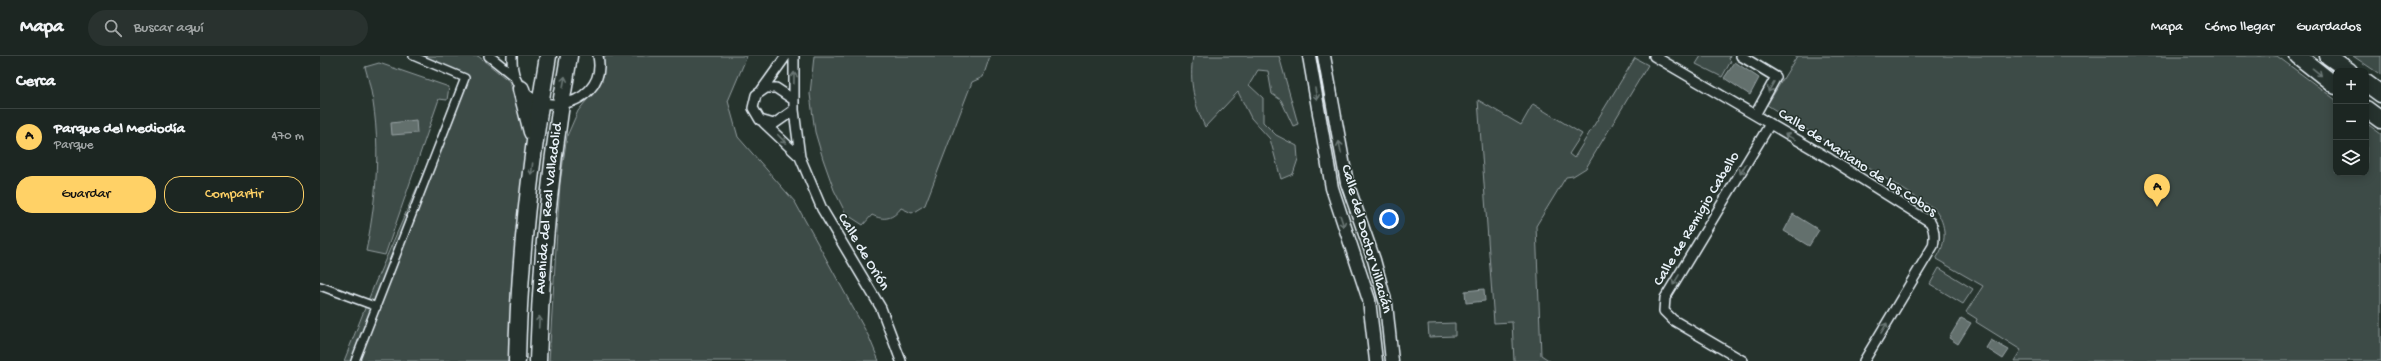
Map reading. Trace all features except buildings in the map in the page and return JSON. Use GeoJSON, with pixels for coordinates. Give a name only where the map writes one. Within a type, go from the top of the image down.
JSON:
{"type":"FeatureCollection","features":[{"type":"Feature","properties":{"kind":"highway","name":"Avenida del Real Valladolid"},"geometry":{"type":"LineString","coordinates":[[517,361],[520,296],[534,146],[548,56]]}},
{"type":"Feature","properties":{"kind":"highway","name":"Avenida del Real Valladolid"},"geometry":{"type":"LineString","coordinates":[[538,361],[542,262],[560,105],[569,56]]}},
{"type":"Feature","properties":{"kind":"highway"},"geometry":{"type":"LineString","coordinates":[[2298,56],[2333,84]]}},
{"type":"Feature","properties":{"kind":"highway"},"geometry":{"type":"LineString","coordinates":[[2328,56],[2345,68]]}},
{"type":"Feature","properties":{"kind":"highway"},"geometry":{"type":"LineString","coordinates":[[518,83],[534,146]]}},
{"type":"Feature","properties":{"kind":"highway"},"geometry":{"type":"LineString","coordinates":[[2369,85],[2381,94]]}},
{"type":"Feature","properties":{"kind":"highway"},"geometry":{"type":"LineString","coordinates":[[2369,111],[2381,120]]}},
{"type":"Feature","properties":{"kind":"street"},"geometry":{"type":"LineString","coordinates":[[355,361],[465,78],[413,56]]}},
{"type":"Feature","properties":{"kind":"street"},"geometry":{"type":"LineString","coordinates":[[489,56],[540,103],[560,105],[578,99],[590,88],[597,74],[598,56]]}},
{"type":"Feature","properties":{"kind":"street"},"geometry":{"type":"LineString","coordinates":[[512,56],[518,83]]}},
{"type":"Feature","properties":{"kind":"street","name":"Calle de Orión"},"geometry":{"type":"LineString","coordinates":[[786,56],[754,99],[753,108],[756,116],[800,157]]}},
{"type":"Feature","properties":{"kind":"street","name":"Calle de Orión"},"geometry":{"type":"LineString","coordinates":[[794,56],[794,110],[800,157],[822,209],[881,308],[901,361]]}},
{"type":"Feature","properties":{"kind":"street","name":"Calle del Doctor Villacián"},"geometry":{"type":"LineString","coordinates":[[1309,56],[1332,188],[1368,300],[1376,361]]}},
{"type":"Feature","properties":{"kind":"street","name":"Calle del Doctor Villacián"},"geometry":{"type":"LineString","coordinates":[[1324,56],[1347,183],[1374,260],[1386,304],[1392,361]]}},
{"type":"Feature","properties":{"kind":"street","name":"Calle de Mariano de los Cobos"},"geometry":{"type":"LineString","coordinates":[[1654,56],[1770,124],[1930,222],[1934,228],[1935,238],[1933,246],[1864,361]]}},
{"type":"Feature","properties":{"kind":"street"},"geometry":{"type":"LineString","coordinates":[[1741,56],[1776,77],[1755,115]]}},
{"type":"Feature","properties":{"kind":"street"},"geometry":{"type":"LineString","coordinates":[[761,90],[776,88],[794,100]]}},
{"type":"Feature","properties":{"kind":"street"},"geometry":{"type":"LineString","coordinates":[[763,122],[779,122],[794,110]]}},
{"type":"Feature","properties":{"kind":"street","name":"Calle de Remigio Cabello"},"geometry":{"type":"LineString","coordinates":[[1743,361],[1673,320],[1664,311],[1665,298],[1770,124]]}},
{"type":"Feature","properties":{"kind":"street"},"geometry":{"type":"LineString","coordinates":[[320,286],[377,307]]}},
{"type":"Feature","properties":{"kind":"shaded area"},"geometry":{"type":"Polygon","coordinates":[[[413,56],[478,56],[509,81],[519,105],[529,142],[510,361],[344,361],[375,283],[465,78],[413,56]]]}},
{"type":"Feature","properties":{"kind":"shaded area"},"geometry":{"type":"Polygon","coordinates":[[[604,56],[747,56],[728,101],[738,137],[795,202],[869,337],[879,361],[549,361],[560,183],[567,136],[578,111],[598,86],[603,76],[604,56]]]}},
{"type":"Feature","properties":{"kind":"shaded area"},"geometry":{"type":"Polygon","coordinates":[[[814,56],[990,56],[983,77],[972,82],[925,205],[912,213],[901,208],[895,215],[888,218],[880,218],[872,215],[863,225],[846,214],[834,190],[815,132],[810,94],[814,56]]]}},
{"type":"Feature","properties":{"kind":"shaded area"},"geometry":{"type":"Polygon","coordinates":[[[1193,56],[1279,56],[1298,124],[1293,126],[1281,100],[1272,94],[1268,71],[1258,70],[1249,85],[1263,98],[1263,122],[1276,135],[1297,146],[1298,159],[1293,174],[1281,179],[1270,139],[1251,118],[1238,92],[1205,127],[1193,93],[1193,56]]]}},
{"type":"Feature","properties":{"kind":"shaded area"},"geometry":{"type":"Polygon","coordinates":[[[1701,56],[1730,56],[1729,59],[1731,61],[1722,77],[1696,64],[1701,56]]]}},
{"type":"Feature","properties":{"kind":"shaded area"},"geometry":{"type":"Polygon","coordinates":[[[1797,56],[2277,56],[2333,98],[2333,176],[2369,176],[2369,125],[2381,134],[2381,361],[2014,361],[2021,350],[1976,322],[1977,319],[1966,312],[1983,286],[1936,259],[1942,247],[1944,234],[1942,221],[1935,209],[1767,105],[1797,56]]]}},
{"type":"Feature","properties":{"kind":"shaded area"},"geometry":{"type":"Polygon","coordinates":[[[2353,56],[2381,56],[2381,75],[2353,56]]]}},
{"type":"Feature","properties":{"kind":"shaded area"},"geometry":{"type":"Polygon","coordinates":[[[1635,58],[1648,65],[1586,168],[1573,176],[1566,177],[1536,226],[1541,355],[1550,361],[1514,361],[1512,322],[1494,323],[1478,100],[1521,125],[1533,104],[1582,134],[1569,154],[1574,158],[1635,58]]]}},
{"type":"Feature","properties":{"kind":"shaded area"},"geometry":{"type":"Polygon","coordinates":[[[1735,62],[1759,78],[1750,95],[1724,78],[1735,62]]]}},
{"type":"Feature","properties":{"kind":"shaded area"},"geometry":{"type":"Polygon","coordinates":[[[379,63],[449,87],[447,100],[439,99],[385,255],[366,251],[376,182],[377,159],[371,89],[365,67],[379,63]]]}},
{"type":"Feature","properties":{"kind":"shaded area"},"geometry":{"type":"Polygon","coordinates":[[[416,120],[417,133],[392,135],[391,123],[416,120]]]}},
{"type":"Feature","properties":{"kind":"shaded area"},"geometry":{"type":"Polygon","coordinates":[[[1793,214],[1819,230],[1809,246],[1784,231],[1793,214]]]}},
{"type":"Feature","properties":{"kind":"shaded area"},"geometry":{"type":"Polygon","coordinates":[[[1939,268],[1973,289],[1963,304],[1930,284],[1939,268]]]}},
{"type":"Feature","properties":{"kind":"shaded area"},"geometry":{"type":"Polygon","coordinates":[[[1484,289],[1485,301],[1466,303],[1465,291],[1484,289]]]}},
{"type":"Feature","properties":{"kind":"shaded area"},"geometry":{"type":"Polygon","coordinates":[[[1961,318],[1971,323],[1958,344],[1949,338],[1961,318]]]}},
{"type":"Feature","properties":{"kind":"shaded area"},"geometry":{"type":"Polygon","coordinates":[[[1455,323],[1455,336],[1429,337],[1428,324],[1455,323]]]}},
{"type":"Feature","properties":{"kind":"shaded area"},"geometry":{"type":"Polygon","coordinates":[[[1991,340],[2009,350],[2003,359],[1986,348],[1991,340]]]}},
{"type":"Feature","properties":{"kind":"place","name":"Parque del Mediodía"},"geometry":{"type":"Point","coordinates":[2157,207]}}]}
